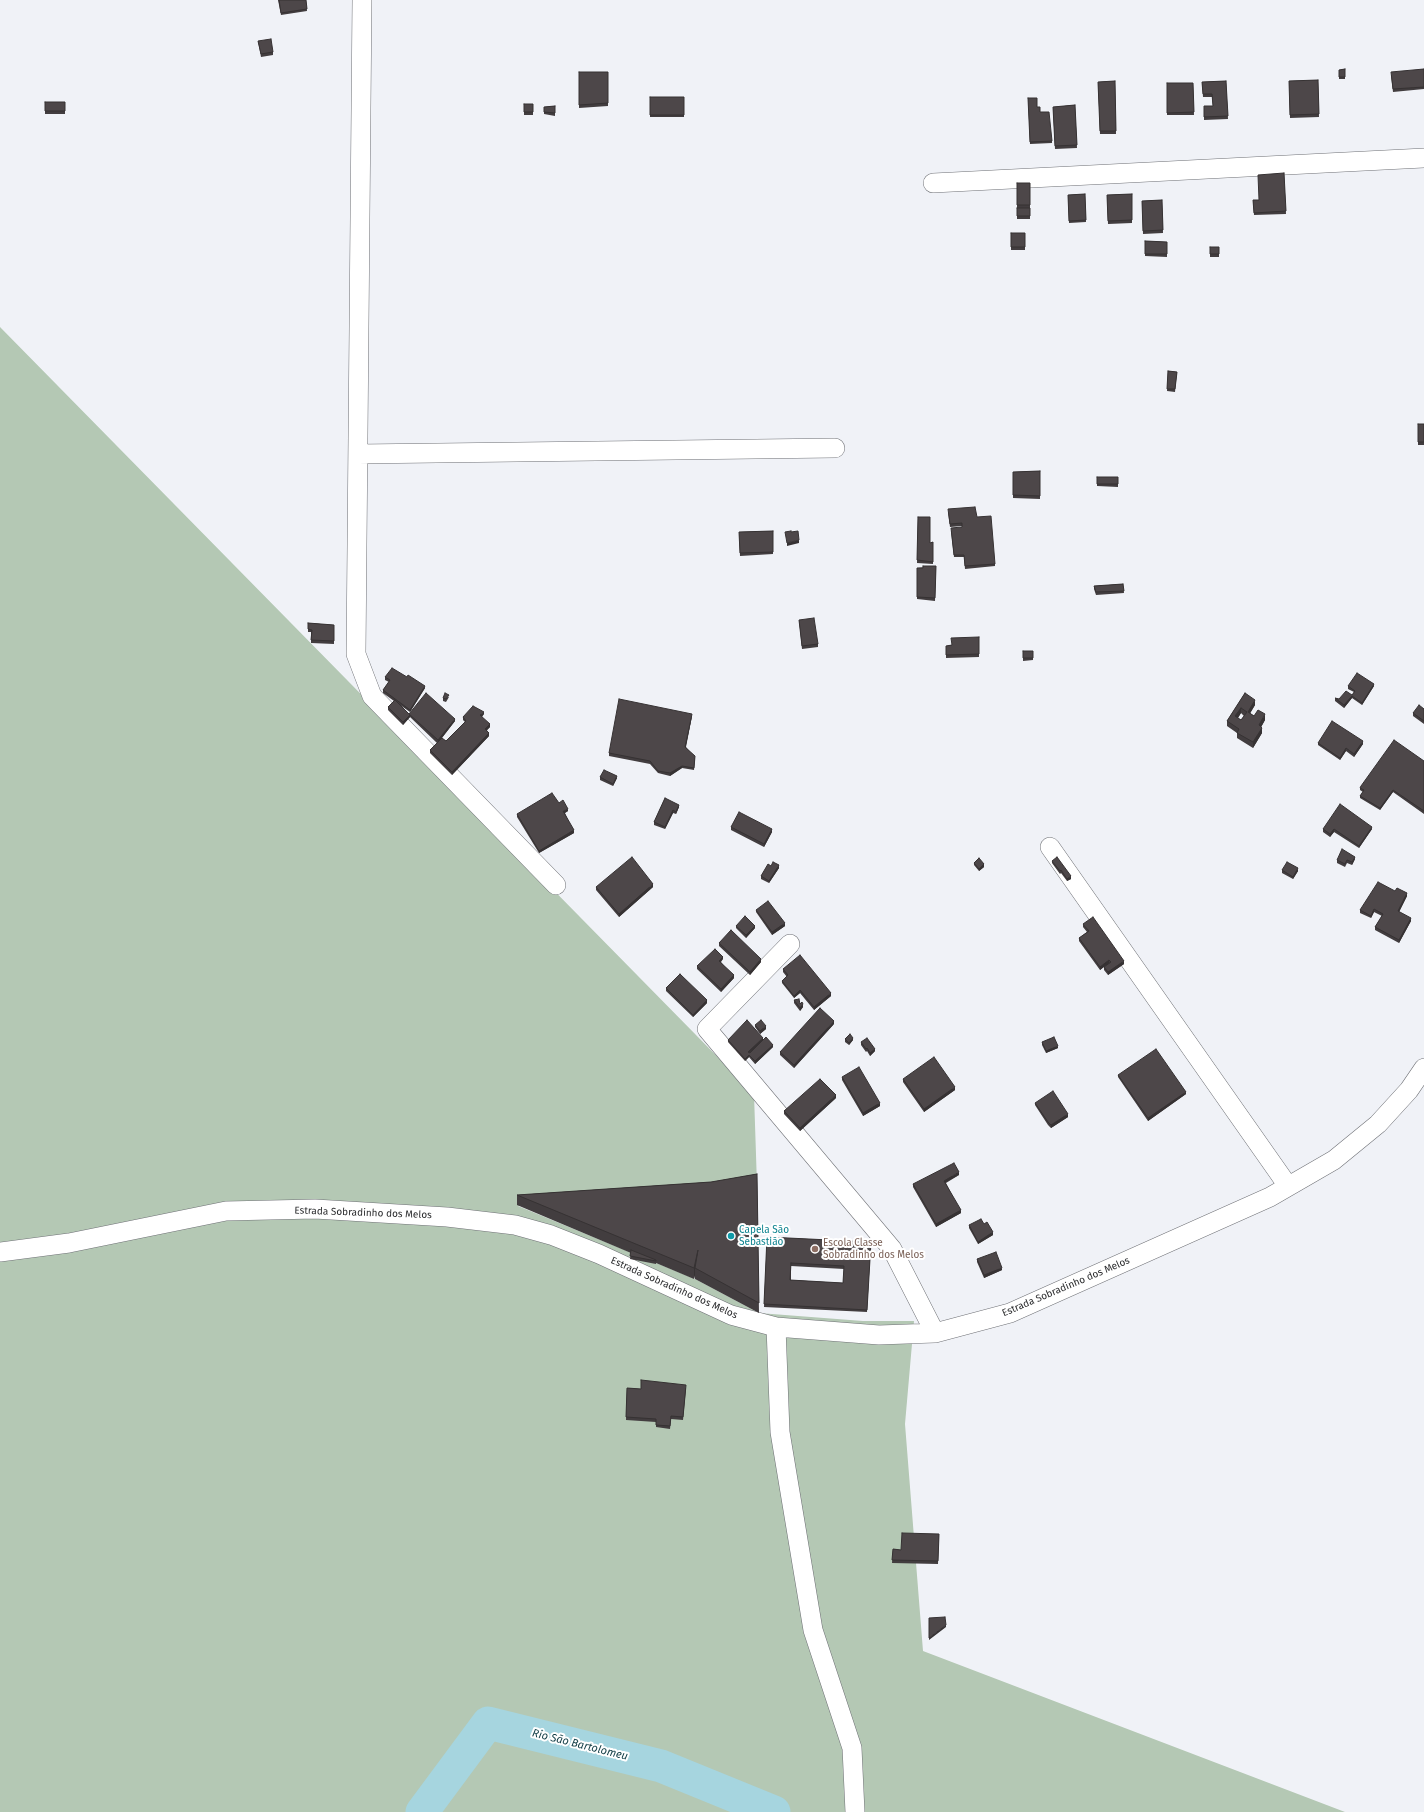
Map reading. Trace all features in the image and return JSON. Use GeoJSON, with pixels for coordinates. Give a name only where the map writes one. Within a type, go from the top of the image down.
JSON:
{"type":"FeatureCollection","features":[{"type":"Feature","properties":{"kind":"street"},"geometry":{"type":"LineString","coordinates":[[362,0],[356,654],[372,696],[556,884]]}},
{"type":"Feature","properties":{"kind":"street"},"geometry":{"type":"LineString","coordinates":[[933,182],[1424,158]]}},
{"type":"Feature","properties":{"kind":"street"},"geometry":{"type":"LineString","coordinates":[[358,454],[835,448]]}},
{"type":"Feature","properties":{"kind":"street"},"geometry":{"type":"LineString","coordinates":[[1050,847],[1288,1186]]}},
{"type":"Feature","properties":{"kind":"street"},"geometry":{"type":"LineString","coordinates":[[790,944],[708,1029],[892,1249],[935,1333]]}},
{"type":"Feature","properties":{"kind":"street","name":"Estrada Sobradinho dos Melos"},"geometry":{"type":"LineString","coordinates":[[0,1252],[69,1243],[226,1211],[315,1209],[447,1217],[515,1225],[551,1235],[599,1254],[731,1316],[776,1327],[879,1335],[935,1333],[1017,1310],[1263,1200],[1334,1160],[1378,1124],[1409,1090],[1424,1068]]}},
{"type":"Feature","properties":{"kind":"street"},"geometry":{"type":"LineString","coordinates":[[776,1327],[780,1432],[812,1622],[852,1748],[855,1812]]}},
{"type":"Feature","properties":{"kind":"green space"},"geometry":{"type":"Polygon","coordinates":[[[0,327],[754,1094],[757,1185],[518,1206],[695,1279],[759,1313],[863,1321],[914,1321],[905,1424],[923,1651],[1345,1812],[0,1812],[0,327]]]}},
{"type":"Feature","properties":{"kind":"building"},"geometry":{"type":"Polygon","coordinates":[[[279,0],[306,0],[307,9],[281,13],[279,0]]]}},
{"type":"Feature","properties":{"kind":"building"},"geometry":{"type":"Polygon","coordinates":[[[271,39],[273,52],[261,54],[258,41],[271,39]]]}},
{"type":"Feature","properties":{"kind":"building"},"geometry":{"type":"Polygon","coordinates":[[[1345,69],[1345,77],[1339,77],[1339,70],[1345,69]]]}},
{"type":"Feature","properties":{"kind":"building"},"geometry":{"type":"Polygon","coordinates":[[[1424,69],[1424,87],[1393,89],[1391,72],[1424,69]]]}},
{"type":"Feature","properties":{"kind":"building"},"geometry":{"type":"Polygon","coordinates":[[[579,72],[608,72],[608,103],[579,105],[579,72]]]}},
{"type":"Feature","properties":{"kind":"building"},"geometry":{"type":"Polygon","coordinates":[[[1318,80],[1319,114],[1290,115],[1289,81],[1318,80]]]}},
{"type":"Feature","properties":{"kind":"building"},"geometry":{"type":"Polygon","coordinates":[[[1115,81],[1116,131],[1100,131],[1098,82],[1115,81]]]}},
{"type":"Feature","properties":{"kind":"building"},"geometry":{"type":"Polygon","coordinates":[[[1226,81],[1228,116],[1204,117],[1204,106],[1213,106],[1212,94],[1203,94],[1202,82],[1226,81]]]}},
{"type":"Feature","properties":{"kind":"building"},"geometry":{"type":"Polygon","coordinates":[[[1167,83],[1193,83],[1194,112],[1167,113],[1167,83]]]}},
{"type":"Feature","properties":{"kind":"building"},"geometry":{"type":"Polygon","coordinates":[[[650,97],[684,97],[684,115],[650,115],[650,97]]]}},
{"type":"Feature","properties":{"kind":"building"},"geometry":{"type":"Polygon","coordinates":[[[1028,98],[1037,98],[1037,107],[1040,107],[1040,112],[1049,112],[1052,141],[1030,142],[1028,98]]]}},
{"type":"Feature","properties":{"kind":"building"},"geometry":{"type":"Polygon","coordinates":[[[45,102],[65,102],[65,111],[45,111],[45,102]]]}},
{"type":"Feature","properties":{"kind":"building"},"geometry":{"type":"Polygon","coordinates":[[[524,104],[533,104],[533,112],[524,112],[524,104]]]}},
{"type":"Feature","properties":{"kind":"building"},"geometry":{"type":"Polygon","coordinates":[[[1075,105],[1077,145],[1055,146],[1053,107],[1075,105]]]}},
{"type":"Feature","properties":{"kind":"building"},"geometry":{"type":"Polygon","coordinates":[[[555,106],[555,113],[544,112],[544,107],[555,106]]]}},
{"type":"Feature","properties":{"kind":"building"},"geometry":{"type":"Polygon","coordinates":[[[1284,173],[1286,211],[1254,213],[1253,200],[1259,200],[1258,175],[1284,173]]]}},
{"type":"Feature","properties":{"kind":"building"},"geometry":{"type":"Polygon","coordinates":[[[1017,183],[1030,183],[1030,205],[1017,205],[1017,183]]]}},
{"type":"Feature","properties":{"kind":"building"},"geometry":{"type":"Polygon","coordinates":[[[1085,194],[1086,220],[1069,221],[1068,195],[1085,194]]]}},
{"type":"Feature","properties":{"kind":"building"},"geometry":{"type":"Polygon","coordinates":[[[1132,194],[1132,220],[1108,221],[1107,195],[1132,194]]]}},
{"type":"Feature","properties":{"kind":"building"},"geometry":{"type":"Polygon","coordinates":[[[1162,200],[1163,230],[1143,231],[1142,201],[1162,200]]]}},
{"type":"Feature","properties":{"kind":"building"},"geometry":{"type":"Polygon","coordinates":[[[1017,208],[1030,208],[1030,216],[1017,216],[1017,208]]]}},
{"type":"Feature","properties":{"kind":"building"},"geometry":{"type":"Polygon","coordinates":[[[1011,233],[1025,233],[1025,247],[1011,247],[1011,233]]]}},
{"type":"Feature","properties":{"kind":"building"},"geometry":{"type":"Polygon","coordinates":[[[1145,241],[1167,242],[1167,254],[1145,254],[1145,241]]]}},
{"type":"Feature","properties":{"kind":"building"},"geometry":{"type":"Polygon","coordinates":[[[1210,247],[1219,247],[1219,254],[1210,254],[1210,247]]]}},
{"type":"Feature","properties":{"kind":"building"},"geometry":{"type":"Polygon","coordinates":[[[1168,371],[1177,372],[1175,389],[1167,389],[1168,371]]]}},
{"type":"Feature","properties":{"kind":"building"},"geometry":{"type":"Polygon","coordinates":[[[1418,424],[1424,424],[1424,442],[1418,442],[1418,424]]]}},
{"type":"Feature","properties":{"kind":"building"},"geometry":{"type":"Polygon","coordinates":[[[1040,471],[1040,496],[1013,495],[1013,472],[1040,471]]]}},
{"type":"Feature","properties":{"kind":"building"},"geometry":{"type":"Polygon","coordinates":[[[1097,477],[1118,477],[1118,484],[1097,484],[1097,477]]]}},
{"type":"Feature","properties":{"kind":"building"},"geometry":{"type":"Polygon","coordinates":[[[975,507],[977,517],[991,516],[995,564],[965,566],[964,555],[954,555],[951,528],[962,527],[962,523],[950,524],[948,509],[975,507]]]}},
{"type":"Feature","properties":{"kind":"building"},"geometry":{"type":"Polygon","coordinates":[[[918,517],[930,517],[930,543],[933,542],[933,562],[917,560],[918,517]]]}},
{"type":"Feature","properties":{"kind":"building"},"geometry":{"type":"Polygon","coordinates":[[[773,531],[773,552],[740,553],[739,532],[773,531]]]}},
{"type":"Feature","properties":{"kind":"building"},"geometry":{"type":"Polygon","coordinates":[[[798,531],[799,540],[787,543],[785,532],[798,531]]]}},
{"type":"Feature","properties":{"kind":"building"},"geometry":{"type":"Polygon","coordinates":[[[923,566],[936,566],[935,598],[917,597],[917,568],[923,568],[923,566]]]}},
{"type":"Feature","properties":{"kind":"building"},"geometry":{"type":"Polygon","coordinates":[[[1123,584],[1124,591],[1096,592],[1094,586],[1123,584]]]}},
{"type":"Feature","properties":{"kind":"building"},"geometry":{"type":"Polygon","coordinates":[[[814,618],[818,644],[802,646],[799,620],[814,618]]]}},
{"type":"Feature","properties":{"kind":"building"},"geometry":{"type":"Polygon","coordinates":[[[308,623],[334,625],[334,641],[311,640],[312,630],[308,629],[308,623]]]}},
{"type":"Feature","properties":{"kind":"building"},"geometry":{"type":"Polygon","coordinates":[[[979,637],[979,654],[946,655],[946,646],[952,645],[951,638],[979,637]]]}},
{"type":"Feature","properties":{"kind":"building"},"geometry":{"type":"Polygon","coordinates":[[[1023,651],[1033,651],[1033,658],[1023,658],[1023,651]]]}},
{"type":"Feature","properties":{"kind":"building"},"geometry":{"type":"Polygon","coordinates":[[[392,668],[407,677],[408,675],[425,686],[410,710],[383,690],[390,680],[385,677],[392,668]]]}},
{"type":"Feature","properties":{"kind":"building"},"geometry":{"type":"Polygon","coordinates":[[[1357,673],[1374,684],[1362,703],[1352,696],[1344,705],[1335,698],[1339,699],[1346,691],[1352,695],[1355,691],[1348,686],[1357,673]]]}},
{"type":"Feature","properties":{"kind":"building"},"geometry":{"type":"Polygon","coordinates":[[[426,693],[455,719],[438,740],[409,714],[426,693]]]}},
{"type":"Feature","properties":{"kind":"building"},"geometry":{"type":"Polygon","coordinates":[[[445,693],[449,695],[446,699],[443,698],[445,693]]]}},
{"type":"Feature","properties":{"kind":"building"},"geometry":{"type":"Polygon","coordinates":[[[1245,693],[1255,700],[1248,712],[1254,716],[1258,710],[1265,714],[1259,725],[1262,728],[1253,742],[1237,733],[1239,729],[1227,721],[1245,693]],[[1241,708],[1235,716],[1241,720],[1247,712],[1241,708]]]}},
{"type":"Feature","properties":{"kind":"building"},"geometry":{"type":"Polygon","coordinates":[[[619,699],[692,714],[685,747],[695,756],[694,768],[682,766],[670,773],[658,771],[650,761],[609,753],[619,699]]]}},
{"type":"Feature","properties":{"kind":"building"},"geometry":{"type":"Polygon","coordinates":[[[395,700],[410,715],[403,722],[388,707],[395,700]]]}},
{"type":"Feature","properties":{"kind":"building"},"geometry":{"type":"Polygon","coordinates":[[[1419,705],[1424,709],[1424,721],[1413,713],[1419,705]]]}},
{"type":"Feature","properties":{"kind":"building"},"geometry":{"type":"Polygon","coordinates":[[[473,706],[484,712],[480,715],[490,724],[485,729],[489,733],[452,772],[430,750],[442,738],[446,741],[466,721],[463,717],[473,706]]]}},
{"type":"Feature","properties":{"kind":"building"},"geometry":{"type":"Polygon","coordinates":[[[1332,721],[1363,741],[1354,754],[1346,748],[1340,758],[1318,743],[1332,721]]]}},
{"type":"Feature","properties":{"kind":"building"},"geometry":{"type":"Polygon","coordinates":[[[1394,740],[1424,761],[1424,811],[1393,790],[1380,808],[1360,796],[1364,790],[1360,788],[1361,786],[1394,740]]]}},
{"type":"Feature","properties":{"kind":"building"},"geometry":{"type":"Polygon","coordinates":[[[604,770],[617,776],[613,784],[600,777],[604,770]]]}},
{"type":"Feature","properties":{"kind":"building"},"geometry":{"type":"Polygon","coordinates":[[[552,793],[559,803],[563,800],[568,809],[563,811],[574,830],[539,851],[517,814],[552,793]]]}},
{"type":"Feature","properties":{"kind":"building"},"geometry":{"type":"Polygon","coordinates":[[[665,798],[679,805],[676,812],[673,810],[665,827],[654,822],[665,798]]]}},
{"type":"Feature","properties":{"kind":"building"},"geometry":{"type":"Polygon","coordinates":[[[1340,804],[1372,827],[1359,846],[1334,829],[1330,834],[1323,829],[1340,804]]]}},
{"type":"Feature","properties":{"kind":"building"},"geometry":{"type":"Polygon","coordinates":[[[739,812],[772,829],[764,844],[731,827],[739,812]]]}},
{"type":"Feature","properties":{"kind":"building"},"geometry":{"type":"Polygon","coordinates":[[[1342,849],[1355,857],[1352,862],[1347,860],[1345,864],[1337,860],[1342,849]]]}},
{"type":"Feature","properties":{"kind":"building"},"geometry":{"type":"Polygon","coordinates":[[[632,857],[653,884],[619,914],[596,887],[632,857]]]}},
{"type":"Feature","properties":{"kind":"building"},"geometry":{"type":"Polygon","coordinates":[[[1057,857],[1071,876],[1067,879],[1052,861],[1057,857]]]}},
{"type":"Feature","properties":{"kind":"building"},"geometry":{"type":"Polygon","coordinates":[[[979,858],[984,864],[979,869],[974,863],[979,858]]]}},
{"type":"Feature","properties":{"kind":"building"},"geometry":{"type":"Polygon","coordinates":[[[773,862],[779,865],[769,881],[761,876],[768,864],[771,866],[773,862]]]}},
{"type":"Feature","properties":{"kind":"building"},"geometry":{"type":"Polygon","coordinates":[[[1287,862],[1298,868],[1293,877],[1282,870],[1287,862]]]}},
{"type":"Feature","properties":{"kind":"building"},"geometry":{"type":"Polygon","coordinates":[[[1378,882],[1395,891],[1397,888],[1407,893],[1398,911],[1411,918],[1399,940],[1375,927],[1383,914],[1374,909],[1371,916],[1360,910],[1378,882]]]}},
{"type":"Feature","properties":{"kind":"building"},"geometry":{"type":"Polygon","coordinates":[[[768,901],[785,923],[772,932],[756,910],[768,901]]]}},
{"type":"Feature","properties":{"kind":"building"},"geometry":{"type":"Polygon","coordinates":[[[745,916],[755,926],[746,935],[736,926],[745,916]]]}},
{"type":"Feature","properties":{"kind":"building"},"geometry":{"type":"Polygon","coordinates":[[[1093,917],[1124,961],[1108,972],[1104,967],[1111,962],[1109,960],[1100,967],[1079,938],[1089,931],[1083,924],[1093,917]]]}},
{"type":"Feature","properties":{"kind":"building"},"geometry":{"type":"Polygon","coordinates":[[[731,930],[761,959],[750,972],[719,943],[731,930]]]}},
{"type":"Feature","properties":{"kind":"building"},"geometry":{"type":"Polygon","coordinates":[[[715,949],[723,957],[719,961],[734,975],[721,989],[697,966],[715,949]]]}},
{"type":"Feature","properties":{"kind":"building"},"geometry":{"type":"Polygon","coordinates":[[[800,955],[831,993],[814,1007],[800,990],[794,996],[782,981],[788,975],[783,969],[800,955]]]}},
{"type":"Feature","properties":{"kind":"building"},"geometry":{"type":"Polygon","coordinates":[[[680,974],[707,1000],[693,1015],[666,988],[680,974]]]}},
{"type":"Feature","properties":{"kind":"building"},"geometry":{"type":"Polygon","coordinates":[[[799,999],[800,1004],[802,1002],[803,1004],[800,1008],[794,1000],[799,999]]]}},
{"type":"Feature","properties":{"kind":"building"},"geometry":{"type":"Polygon","coordinates":[[[820,1008],[834,1021],[794,1065],[780,1052],[820,1008]]]}},
{"type":"Feature","properties":{"kind":"building"},"geometry":{"type":"Polygon","coordinates":[[[747,1020],[763,1038],[748,1052],[750,1053],[766,1037],[773,1045],[755,1061],[749,1055],[745,1059],[728,1040],[747,1020]]]}},
{"type":"Feature","properties":{"kind":"building"},"geometry":{"type":"Polygon","coordinates":[[[761,1020],[766,1026],[760,1031],[755,1025],[761,1020]]]}},
{"type":"Feature","properties":{"kind":"building"},"geometry":{"type":"Polygon","coordinates":[[[850,1034],[853,1038],[849,1043],[845,1039],[850,1034]]]}},
{"type":"Feature","properties":{"kind":"building"},"geometry":{"type":"Polygon","coordinates":[[[1054,1037],[1058,1046],[1046,1051],[1042,1042],[1054,1037]]]}},
{"type":"Feature","properties":{"kind":"building"},"geometry":{"type":"Polygon","coordinates":[[[867,1038],[875,1049],[870,1053],[861,1042],[867,1038]]]}},
{"type":"Feature","properties":{"kind":"building"},"geometry":{"type":"Polygon","coordinates":[[[1156,1049],[1186,1092],[1148,1118],[1118,1075],[1156,1049]]]}},
{"type":"Feature","properties":{"kind":"building"},"geometry":{"type":"Polygon","coordinates":[[[934,1057],[955,1087],[924,1109],[903,1079],[934,1057]]]}},
{"type":"Feature","properties":{"kind":"building"},"geometry":{"type":"Polygon","coordinates":[[[859,1067],[880,1103],[863,1113],[842,1077],[859,1067]]]}},
{"type":"Feature","properties":{"kind":"building"},"geometry":{"type":"Polygon","coordinates":[[[820,1079],[836,1095],[800,1128],[784,1111],[820,1079]]]}},
{"type":"Feature","properties":{"kind":"building"},"geometry":{"type":"Polygon","coordinates":[[[1053,1091],[1068,1114],[1051,1125],[1035,1103],[1053,1091]]]}},
{"type":"Feature","properties":{"kind":"building"},"geometry":{"type":"Polygon","coordinates":[[[954,1163],[959,1172],[944,1181],[961,1210],[936,1224],[913,1184],[954,1163]]]}},
{"type":"Feature","properties":{"kind":"building"},"geometry":{"type":"Polygon","coordinates":[[[757,1174],[759,1303],[695,1268],[698,1250],[694,1268],[517,1195],[711,1182],[757,1174]]]}},
{"type":"Feature","properties":{"kind":"building"},"geometry":{"type":"Polygon","coordinates":[[[981,1219],[984,1224],[987,1222],[993,1232],[978,1242],[969,1225],[981,1219]]]}},
{"type":"Feature","properties":{"kind":"building"},"geometry":{"type":"Polygon","coordinates":[[[767,1237],[871,1242],[867,1310],[764,1304],[767,1237]],[[791,1263],[790,1280],[843,1283],[844,1266],[791,1263]]]}},
{"type":"Feature","properties":{"kind":"building"},"geometry":{"type":"Polygon","coordinates":[[[631,1250],[656,1260],[656,1261],[630,1256],[631,1250]]]}},
{"type":"Feature","properties":{"kind":"building"},"geometry":{"type":"Polygon","coordinates":[[[996,1252],[1002,1268],[984,1275],[977,1259],[996,1252]]]}},
{"type":"Feature","properties":{"kind":"building"},"geometry":{"type":"Polygon","coordinates":[[[641,1380],[686,1385],[683,1417],[671,1416],[670,1426],[656,1425],[656,1419],[626,1417],[627,1388],[641,1389],[641,1380]]]}},
{"type":"Feature","properties":{"kind":"building"},"geometry":{"type":"Polygon","coordinates":[[[902,1533],[939,1534],[938,1561],[892,1560],[893,1549],[901,1550],[902,1533]]]}},
{"type":"Feature","properties":{"kind":"building"},"geometry":{"type":"Polygon","coordinates":[[[945,1617],[946,1625],[929,1638],[929,1618],[945,1617]]]}},
{"type":"Feature","properties":{"kind":"waterway","name":"Rio São Bartolomeu"},"geometry":{"type":"LineString","coordinates":[[422,1812],[488,1723],[661,1766],[774,1812]]}},
{"type":"Feature","properties":{"kind":"place","name":"Capela São Sebastião"},"geometry":{"type":"Point","coordinates":[731,1236]}},
{"type":"Feature","properties":{"kind":"place","name":"Escola Classe Sobradinho dos Melos"},"geometry":{"type":"Point","coordinates":[815,1249]}}]}
